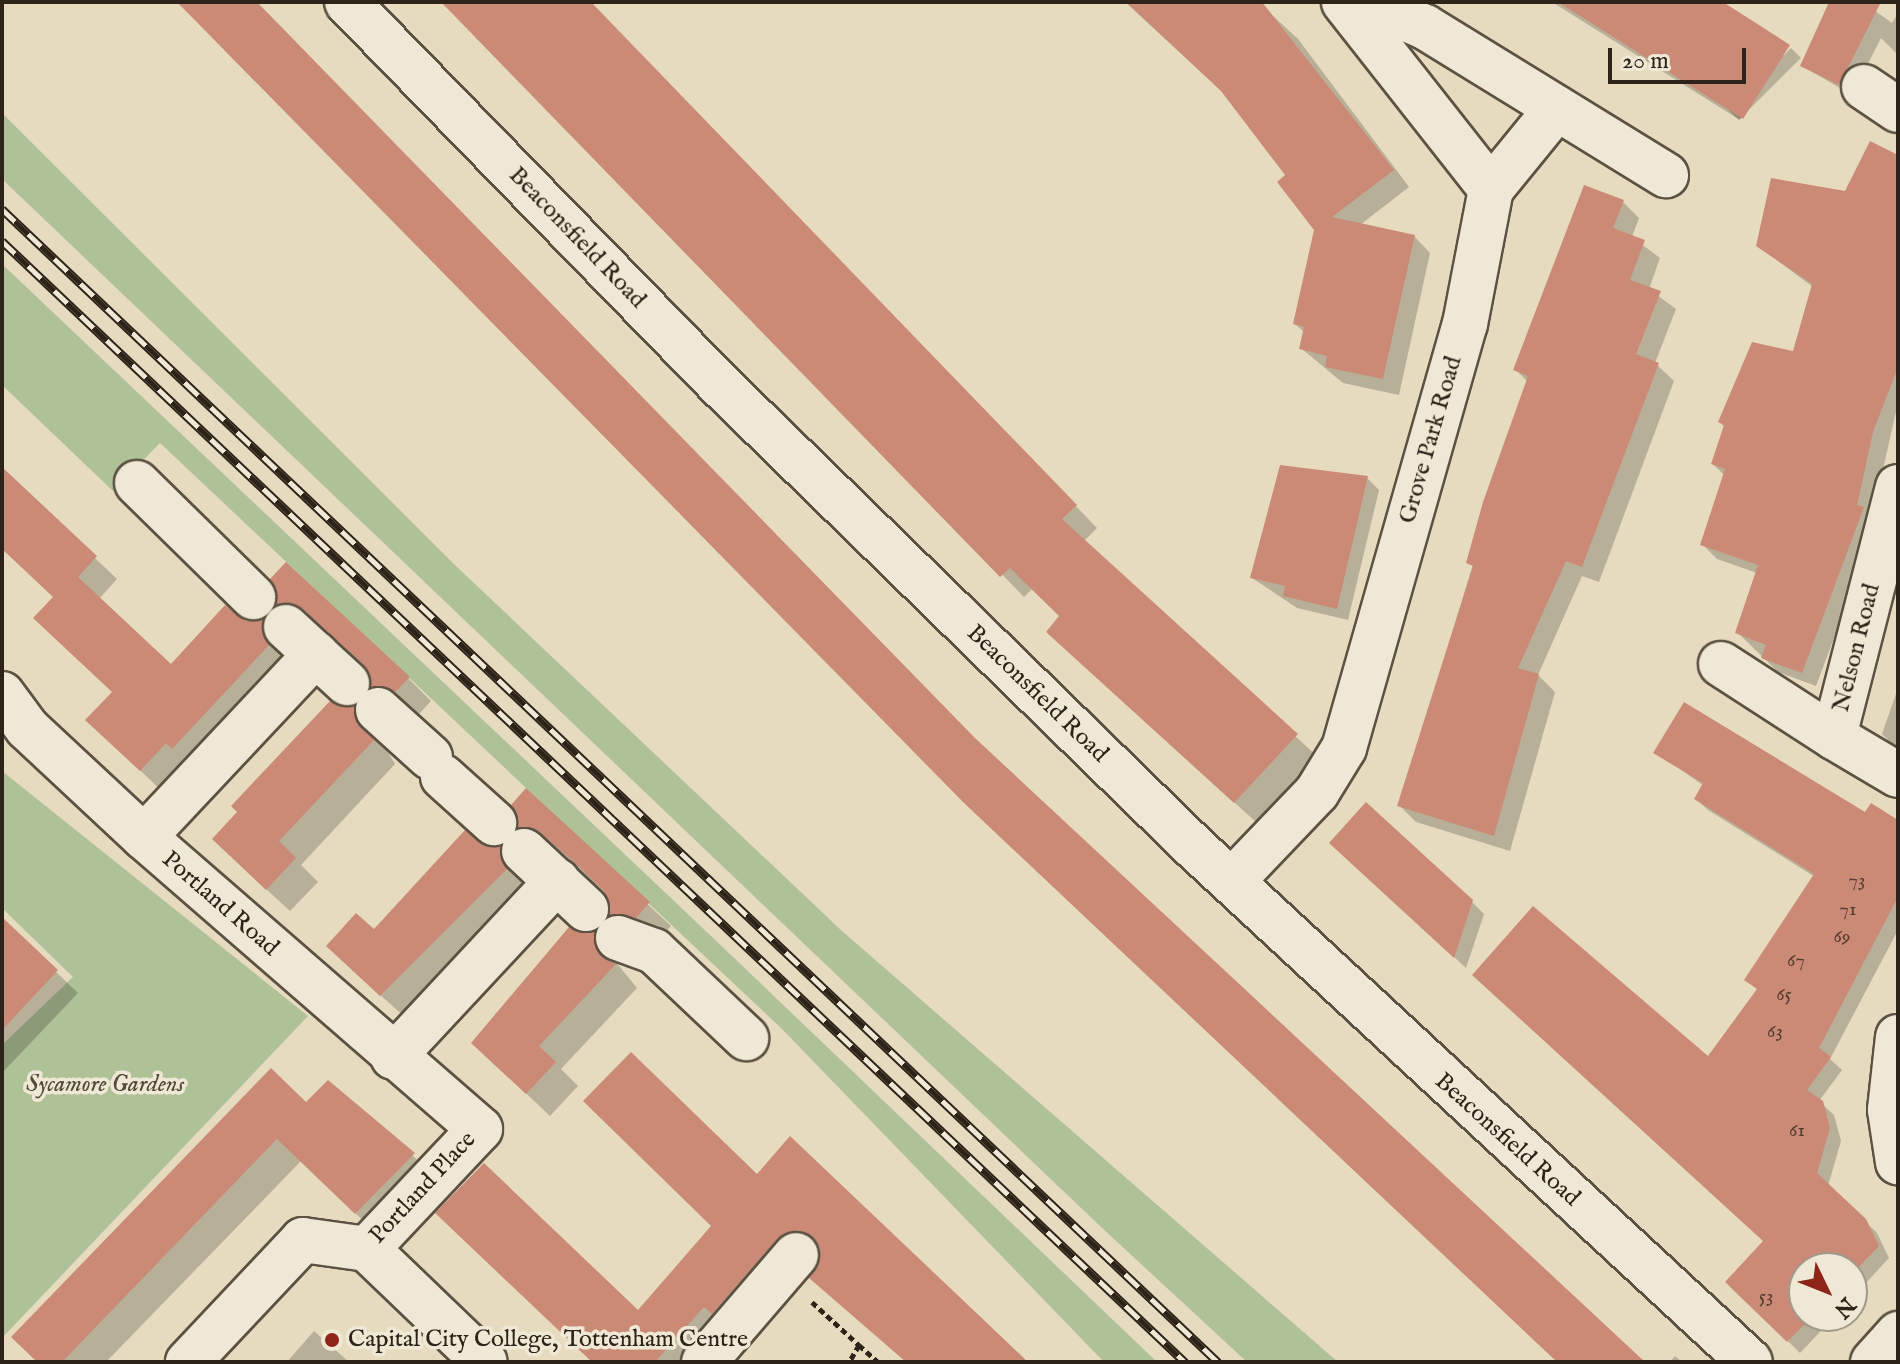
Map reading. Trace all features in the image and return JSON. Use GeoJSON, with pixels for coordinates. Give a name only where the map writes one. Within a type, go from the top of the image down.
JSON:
{"type":"FeatureCollection","features":[{"type":"Feature","properties":{"kind":"street","name":"Beaconsfield Road"},"geometry":{"type":"LineString","coordinates":[[347,2],[720,385],[1232,881],[1750,1362]]}},
{"type":"Feature","properties":{"kind":"street"},"geometry":{"type":"LineString","coordinates":[[1344,2],[1491,189],[1557,108]]}},
{"type":"Feature","properties":{"kind":"street"},"geometry":{"type":"LineString","coordinates":[[1366,2],[1425,27],[1666,175]]}},
{"type":"Feature","properties":{"kind":"street","name":"Grove Park Road"},"geometry":{"type":"LineString","coordinates":[[1232,881],[1317,792],[1344,748],[1465,324],[1491,189]]}},
{"type":"Feature","properties":{"kind":"street"},"geometry":{"type":"LineString","coordinates":[[137,483],[253,597]]}},
{"type":"Feature","properties":{"kind":"street","name":"Nelson Road"},"geometry":{"type":"LineString","coordinates":[[1898,487],[1834,737],[1898,775]]}},
{"type":"Feature","properties":{"kind":"street"},"geometry":{"type":"LineString","coordinates":[[144,837],[301,640],[572,895],[393,1057]]}},
{"type":"Feature","properties":{"kind":"street"},"geometry":{"type":"LineString","coordinates":[[1721,664],[1834,737]]}},
{"type":"Feature","properties":{"kind":"street","name":"Portland Road"},"geometry":{"type":"LineString","coordinates":[[2,694],[27,728],[144,837],[393,1057],[450,1100]]}},
{"type":"Feature","properties":{"kind":"street"},"geometry":{"type":"LineString","coordinates":[[618,938],[654,951],[746,1038]]}},
{"type":"Feature","properties":{"kind":"street"},"geometry":{"type":"LineString","coordinates":[[1898,1037],[1890,1110],[1898,1162]]}},
{"type":"Feature","properties":{"kind":"street","name":"Portland Place"},"geometry":{"type":"LineString","coordinates":[[188,1362],[303,1240],[367,1249],[480,1129],[450,1100]]}},
{"type":"Feature","properties":{"kind":"street"},"geometry":{"type":"LineString","coordinates":[[367,1249],[485,1362]]}},
{"type":"Feature","properties":{"kind":"street"},"geometry":{"type":"LineString","coordinates":[[704,1362],[788,1264]]}},
{"type":"Feature","properties":{"kind":"street"},"geometry":{"type":"LineString","coordinates":[[1873,1362],[1898,1334]]}},
{"type":"Feature","properties":{"kind":"path"},"geometry":{"type":"LineString","coordinates":[[788,1264],[859,1345],[878,1362]]}},
{"type":"Feature","properties":{"kind":"path"},"geometry":{"type":"LineString","coordinates":[[849,1362],[859,1345]]}},
{"type":"Feature","properties":{"kind":"green space"},"geometry":{"type":"Polygon","coordinates":[[[2,113],[456,566],[842,931],[1338,1362],[1247,1362],[1101,1227],[2,179],[2,113]]]}},
{"type":"Feature","properties":{"kind":"green space"},"geometry":{"type":"Polygon","coordinates":[[[2,264],[1157,1362],[1104,1362],[783,1030],[160,443],[113,491],[2,385],[2,264]]]}},
{"type":"Feature","properties":{"kind":"green space","name":"Sycamore Gardens"},"geometry":{"type":"Polygon","coordinates":[[[2,771],[308,1016],[2,1338],[2,1045],[73,977],[2,908],[2,771]]]}},
{"type":"Feature","properties":{"kind":"building"},"geometry":{"type":"Polygon","coordinates":[[[177,2],[257,2],[975,738],[1645,1362],[1557,1362],[964,803],[177,2]]]}},
{"type":"Feature","properties":{"kind":"building"},"geometry":{"type":"Polygon","coordinates":[[[441,2],[591,2],[1077,505],[1062,519],[1298,734],[1234,803],[1046,632],[1059,616],[1010,568],[1000,577],[441,2]]]}},
{"type":"Feature","properties":{"kind":"building"},"geometry":{"type":"Polygon","coordinates":[[[1126,2],[1262,2],[1394,170],[1332,217],[1415,235],[1383,379],[1325,367],[1327,356],[1299,349],[1304,327],[1293,324],[1314,230],[1277,182],[1285,175],[1221,91],[1126,2]]]}},
{"type":"Feature","properties":{"kind":"building"},"geometry":{"type":"Polygon","coordinates":[[[1558,2],[1723,2],[1790,45],[1743,119],[1558,2]]]}},
{"type":"Feature","properties":{"kind":"building"},"geometry":{"type":"Polygon","coordinates":[[[1829,2],[1881,2],[1839,85],[1800,66],[1829,2]]]}},
{"type":"Feature","properties":{"kind":"building"},"geometry":{"type":"Polygon","coordinates":[[[1870,141],[1898,155],[1898,367],[1873,432],[1857,505],[1864,507],[1802,673],[1761,658],[1766,645],[1735,633],[1758,565],[1700,545],[1725,469],[1711,464],[1724,425],[1718,422],[1752,342],[1793,351],[1812,284],[1756,246],[1771,178],[1845,191],[1870,141]]]}},
{"type":"Feature","properties":{"kind":"building"},"geometry":{"type":"Polygon","coordinates":[[[1584,185],[1624,200],[1613,228],[1645,240],[1630,280],[1661,291],[1636,354],[1659,363],[1582,567],[1566,561],[1518,668],[1539,674],[1494,836],[1397,806],[1473,566],[1466,563],[1483,502],[1528,376],[1513,370],[1584,185]]]}},
{"type":"Feature","properties":{"kind":"building"},"geometry":{"type":"Polygon","coordinates":[[[1280,465],[1368,476],[1337,609],[1283,596],[1285,586],[1250,578],[1280,465]]]}},
{"type":"Feature","properties":{"kind":"building"},"geometry":{"type":"Polygon","coordinates":[[[2,467],[97,556],[78,577],[171,664],[225,605],[246,621],[263,620],[269,645],[172,749],[166,743],[140,771],[85,720],[112,692],[33,618],[53,597],[2,549],[2,467]]]}},
{"type":"Feature","properties":{"kind":"building"},"geometry":{"type":"Polygon","coordinates":[[[286,562],[410,677],[395,692],[371,686],[364,665],[303,609],[277,604],[270,579],[286,562]]]}},
{"type":"Feature","properties":{"kind":"building"},"geometry":{"type":"Polygon","coordinates":[[[330,701],[354,707],[374,740],[279,841],[296,858],[266,890],[212,839],[237,812],[231,806],[330,701]]]}},
{"type":"Feature","properties":{"kind":"building"},"geometry":{"type":"Polygon","coordinates":[[[1684,702],[1865,812],[1871,803],[1898,820],[1898,897],[1819,1048],[1831,1057],[1807,1090],[1823,1101],[1830,1128],[1817,1173],[1866,1219],[1879,1246],[1868,1257],[1868,1252],[1788,1252],[1788,1332],[1797,1332],[1787,1342],[1725,1282],[1763,1241],[1472,975],[1533,906],[1708,1056],[1757,989],[1744,980],[1814,874],[1694,799],[1703,783],[1653,753],[1684,702]]]}},
{"type":"Feature","properties":{"kind":"building"},"geometry":{"type":"Polygon","coordinates":[[[526,788],[650,902],[636,918],[610,915],[604,891],[575,863],[540,832],[518,827],[511,805],[526,788]]]}},
{"type":"Feature","properties":{"kind":"building"},"geometry":{"type":"Polygon","coordinates":[[[1366,802],[1473,900],[1454,958],[1329,843],[1366,802]]]}},
{"type":"Feature","properties":{"kind":"building"},"geometry":{"type":"Polygon","coordinates":[[[465,830],[500,847],[507,869],[380,996],[326,946],[356,913],[374,929],[465,830]]]}},
{"type":"Feature","properties":{"kind":"building"},"geometry":{"type":"Polygon","coordinates":[[[2,917],[58,970],[2,1030],[2,917]]]}},
{"type":"Feature","properties":{"kind":"building"},"geometry":{"type":"Polygon","coordinates":[[[569,927],[594,932],[598,953],[616,964],[539,1046],[556,1062],[526,1094],[471,1043],[569,927]]]}},
{"type":"Feature","properties":{"kind":"building"},"geometry":{"type":"Polygon","coordinates":[[[631,1052],[757,1174],[790,1136],[1028,1362],[906,1362],[809,1278],[820,1248],[800,1230],[777,1239],[712,1314],[704,1307],[655,1362],[592,1362],[435,1213],[484,1163],[638,1310],[711,1226],[583,1101],[631,1052]]]}},
{"type":"Feature","properties":{"kind":"building"},"geometry":{"type":"Polygon","coordinates":[[[271,1068],[306,1102],[328,1080],[415,1153],[355,1214],[277,1139],[62,1362],[37,1362],[11,1337],[271,1068]]]}},
{"type":"Feature","properties":{"kind":"railway"},"geometry":{"type":"LineString","coordinates":[[2,209],[1218,1362]]}},
{"type":"Feature","properties":{"kind":"railway"},"geometry":{"type":"LineString","coordinates":[[2,241],[1185,1362]]}},
{"type":"Feature","properties":{"kind":"place","name":"Capital City College, Tottenham Centre"},"geometry":{"type":"Point","coordinates":[332,1340]}}]}
